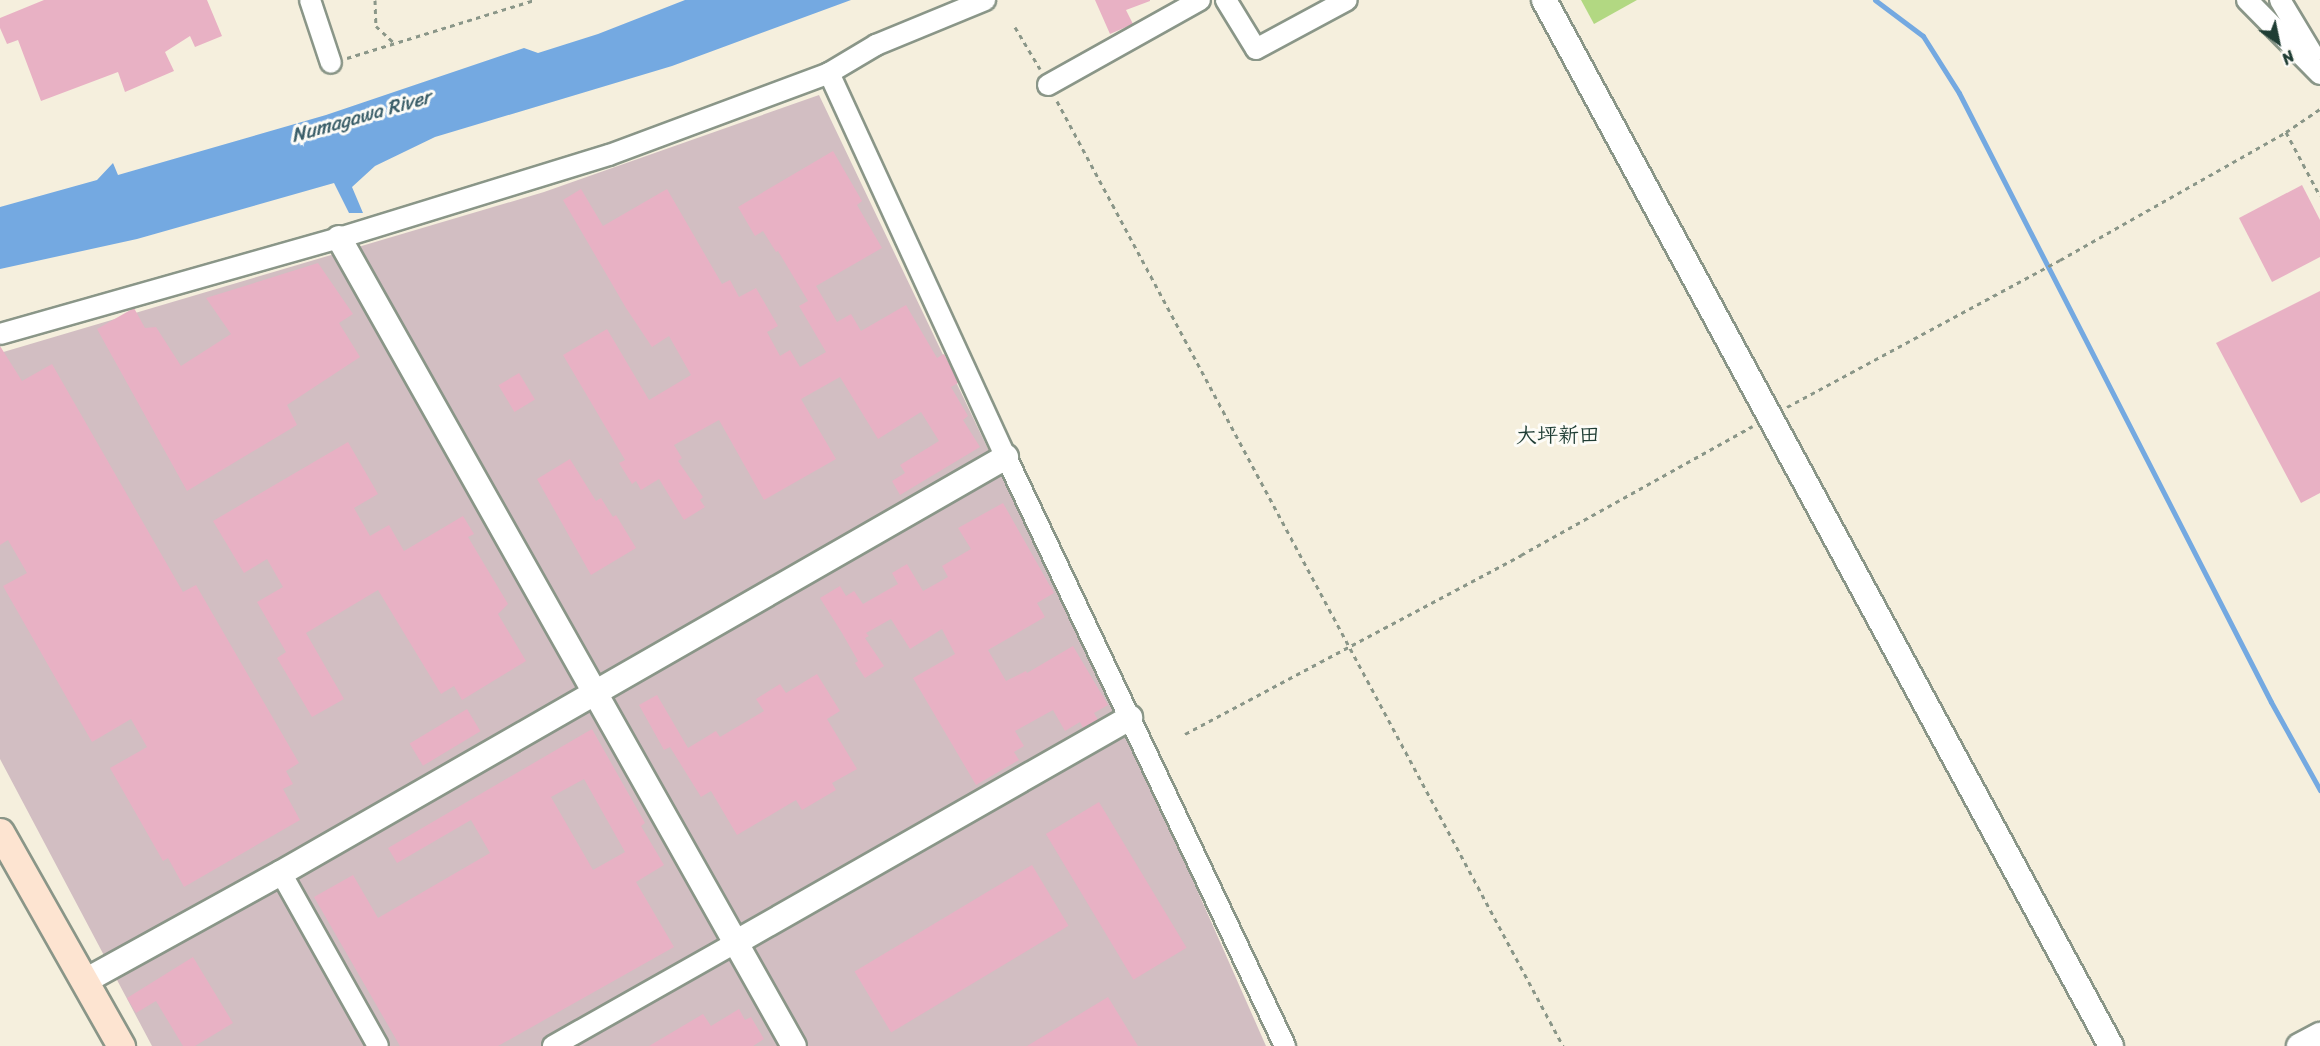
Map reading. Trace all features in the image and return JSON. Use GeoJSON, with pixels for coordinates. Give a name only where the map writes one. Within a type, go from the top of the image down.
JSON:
{"type":"FeatureCollection","features":[{"type":"Feature","properties":{"kind":"main road"},"geometry":{"type":"LineString","coordinates":[[0,832],[121,1046]]}},
{"type":"Feature","properties":{"kind":"street"},"geometry":{"type":"LineString","coordinates":[[310,0],[331,63]]}},
{"type":"Feature","properties":{"kind":"street"},"geometry":{"type":"LineString","coordinates":[[0,334],[339,238],[609,155],[829,74],[876,45],[985,0]]}},
{"type":"Feature","properties":{"kind":"street"},"geometry":{"type":"LineString","coordinates":[[1048,85],[1200,0]]}},
{"type":"Feature","properties":{"kind":"street"},"geometry":{"type":"LineString","coordinates":[[1226,0],[1256,49],[1347,0]]}},
{"type":"Feature","properties":{"kind":"street"},"geometry":{"type":"LineString","coordinates":[[1544,0],[2111,1046]]}},
{"type":"Feature","properties":{"kind":"street"},"geometry":{"type":"LineString","coordinates":[[2247,0],[2320,74]]}},
{"type":"Feature","properties":{"kind":"street"},"geometry":{"type":"LineString","coordinates":[[2280,0],[2320,65]]}},
{"type":"Feature","properties":{"kind":"street"},"geometry":{"type":"LineString","coordinates":[[829,74],[1006,457],[1286,1046]]}},
{"type":"Feature","properties":{"kind":"street"},"geometry":{"type":"LineString","coordinates":[[339,238],[794,1046]]}},
{"type":"Feature","properties":{"kind":"street"},"geometry":{"type":"LineString","coordinates":[[85,981],[281,873],[1006,457]]}},
{"type":"Feature","properties":{"kind":"street"},"geometry":{"type":"LineString","coordinates":[[553,1046],[1130,718]]}},
{"type":"Feature","properties":{"kind":"street"},"geometry":{"type":"LineString","coordinates":[[281,873],[378,1046]]}},
{"type":"Feature","properties":{"kind":"street"},"geometry":{"type":"LineString","coordinates":[[2299,1046],[2320,1035]]}},
{"type":"Feature","properties":{"kind":"path"},"geometry":{"type":"LineString","coordinates":[[375,0],[376,26],[394,43]]}},
{"type":"Feature","properties":{"kind":"path"},"geometry":{"type":"LineString","coordinates":[[331,63],[534,0]]}},
{"type":"Feature","properties":{"kind":"path"},"geometry":{"type":"LineString","coordinates":[[1015,27],[1563,1046]]}},
{"type":"Feature","properties":{"kind":"path"},"geometry":{"type":"LineString","coordinates":[[1185,734],[1349,648],[2060,260],[2286,132],[2320,109]]}},
{"type":"Feature","properties":{"kind":"path"},"geometry":{"type":"LineString","coordinates":[[2286,132],[2320,196]]}},
{"type":"Feature","properties":{"kind":"shaded area"},"geometry":{"type":"Polygon","coordinates":[[[819,95],[989,451],[1119,713],[1266,1046],[152,1046],[0,759],[0,353],[544,192],[819,95]]]}},
{"type":"Feature","properties":{"kind":"green space"},"geometry":{"type":"Polygon","coordinates":[[[1581,0],[1637,0],[1594,24],[1581,0]]]}},
{"type":"Feature","properties":{"kind":"water","name":"Numagawa River"},"geometry":{"type":"Polygon","coordinates":[[[685,0],[851,0],[672,66],[435,137],[375,166],[352,187],[363,213],[349,213],[334,183],[137,239],[0,269],[0,207],[97,180],[113,163],[118,175],[326,115],[524,48],[538,53],[598,34],[685,0]]]}},
{"type":"Feature","properties":{"kind":"building"},"geometry":{"type":"Polygon","coordinates":[[[44,0],[207,0],[222,36],[195,47],[190,36],[165,52],[174,71],[125,92],[118,72],[41,101],[18,40],[7,44],[0,28],[0,18],[44,0]]]}},
{"type":"Feature","properties":{"kind":"building"},"geometry":{"type":"Polygon","coordinates":[[[1095,0],[1150,1],[1126,10],[1133,24],[1110,34],[1095,0]]]}},
{"type":"Feature","properties":{"kind":"building"},"geometry":{"type":"Polygon","coordinates":[[[833,151],[862,201],[857,205],[882,248],[816,286],[837,322],[851,314],[861,331],[906,305],[937,358],[944,354],[952,369],[958,383],[951,387],[968,416],[963,420],[980,447],[900,495],[892,481],[905,473],[900,465],[939,441],[921,412],[878,439],[840,377],[801,399],[836,459],[764,500],[719,420],[674,445],[682,458],[678,461],[703,497],[700,500],[705,507],[684,520],[659,479],[641,490],[636,481],[632,484],[619,463],[625,460],[563,355],[607,329],[649,400],[691,375],[669,336],[652,347],[626,308],[563,200],[581,189],[603,226],[667,189],[722,284],[730,280],[739,297],[756,288],[778,326],[767,332],[780,356],[790,350],[800,367],[826,352],[799,306],[808,301],[778,251],[776,252],[763,231],[755,236],[738,207],[833,151]]]}},
{"type":"Feature","properties":{"kind":"building"},"geometry":{"type":"Polygon","coordinates":[[[2302,185],[2320,220],[2320,257],[2272,282],[2239,218],[2302,185]]]}},
{"type":"Feature","properties":{"kind":"building"},"geometry":{"type":"Polygon","coordinates":[[[318,263],[353,314],[339,323],[360,357],[287,405],[297,425],[187,491],[97,329],[134,308],[145,328],[156,327],[181,366],[231,334],[206,298],[318,263]]]}},
{"type":"Feature","properties":{"kind":"building"},"geometry":{"type":"Polygon","coordinates":[[[2320,291],[2320,493],[2301,503],[2216,343],[2320,291]]]}},
{"type":"Feature","properties":{"kind":"building"},"geometry":{"type":"Polygon","coordinates":[[[0,346],[22,381],[52,364],[183,592],[196,585],[299,763],[286,771],[293,784],[283,789],[300,820],[184,887],[168,858],[163,861],[110,768],[147,747],[131,719],[92,742],[3,586],[27,573],[8,540],[0,545],[0,346]]]}},
{"type":"Feature","properties":{"kind":"building"},"geometry":{"type":"Polygon","coordinates":[[[519,373],[535,400],[514,412],[498,385],[519,373]]]}},
{"type":"Feature","properties":{"kind":"building"},"geometry":{"type":"Polygon","coordinates":[[[348,442],[378,494],[354,508],[370,536],[389,525],[404,551],[463,516],[474,534],[468,537],[508,604],[498,614],[526,661],[462,700],[454,686],[441,694],[378,590],[306,633],[344,699],[312,717],[277,658],[286,652],[257,602],[283,587],[267,559],[244,573],[213,521],[348,442]]]}},
{"type":"Feature","properties":{"kind":"building"},"geometry":{"type":"Polygon","coordinates":[[[570,459],[596,501],[601,498],[613,517],[616,515],[636,548],[591,575],[537,479],[570,459]]]}},
{"type":"Feature","properties":{"kind":"building"},"geometry":{"type":"Polygon","coordinates":[[[1003,503],[1054,593],[1037,603],[1045,617],[988,650],[1006,681],[1026,671],[1027,673],[1073,646],[1108,705],[1094,713],[1098,720],[1083,728],[1080,722],[1065,731],[1053,710],[1015,731],[1024,746],[1014,752],[1019,760],[976,785],[913,678],[955,654],[942,629],[910,649],[891,619],[866,633],[869,636],[865,638],[884,666],[865,678],[855,663],[858,661],[820,598],[840,586],[846,596],[854,591],[863,604],[898,584],[892,573],[907,564],[923,591],[948,577],[942,566],[971,549],[958,528],[1003,503]]]}},
{"type":"Feature","properties":{"kind":"building"},"geometry":{"type":"Polygon","coordinates":[[[817,674],[840,711],[827,719],[857,769],[832,783],[836,790],[802,810],[796,800],[737,835],[711,791],[701,797],[670,747],[664,750],[639,705],[657,695],[688,748],[716,731],[720,737],[764,711],[756,699],[780,684],[786,693],[817,674]]]}},
{"type":"Feature","properties":{"kind":"building"},"geometry":{"type":"Polygon","coordinates":[[[467,709],[480,731],[423,766],[410,744],[467,709]]]}},
{"type":"Feature","properties":{"kind":"building"},"geometry":{"type":"Polygon","coordinates":[[[592,729],[645,823],[641,826],[664,865],[636,882],[674,947],[498,1046],[400,1046],[314,897],[353,875],[378,918],[490,853],[471,820],[397,863],[388,848],[592,729]],[[584,779],[551,797],[593,870],[625,852],[584,779]]]}},
{"type":"Feature","properties":{"kind":"building"},"geometry":{"type":"Polygon","coordinates":[[[1099,802],[1187,948],[1133,980],[1046,834],[1099,802]]]}},
{"type":"Feature","properties":{"kind":"building"},"geometry":{"type":"Polygon","coordinates":[[[1032,865],[1069,926],[891,1032],[855,972],[1032,865]]]}},
{"type":"Feature","properties":{"kind":"building"},"geometry":{"type":"Polygon","coordinates":[[[193,957],[233,1023],[195,1046],[183,1046],[156,1001],[136,1013],[127,998],[193,957]]]}},
{"type":"Feature","properties":{"kind":"building"},"geometry":{"type":"Polygon","coordinates":[[[1108,997],[1138,1046],[1027,1046],[1108,997]]]}},
{"type":"Feature","properties":{"kind":"building"},"geometry":{"type":"Polygon","coordinates":[[[739,1009],[745,1020],[751,1017],[764,1039],[753,1046],[649,1046],[703,1014],[711,1026],[739,1009]]]}},
{"type":"Feature","properties":{"kind":"waterway"},"geometry":{"type":"LineString","coordinates":[[1875,0],[1923,36],[1959,93],[2271,702],[2320,790]]}},
{"type":"Feature","properties":{"kind":"district","name":"大坪新田"},"geometry":{"type":"Point","coordinates":[1558,435]}}]}
